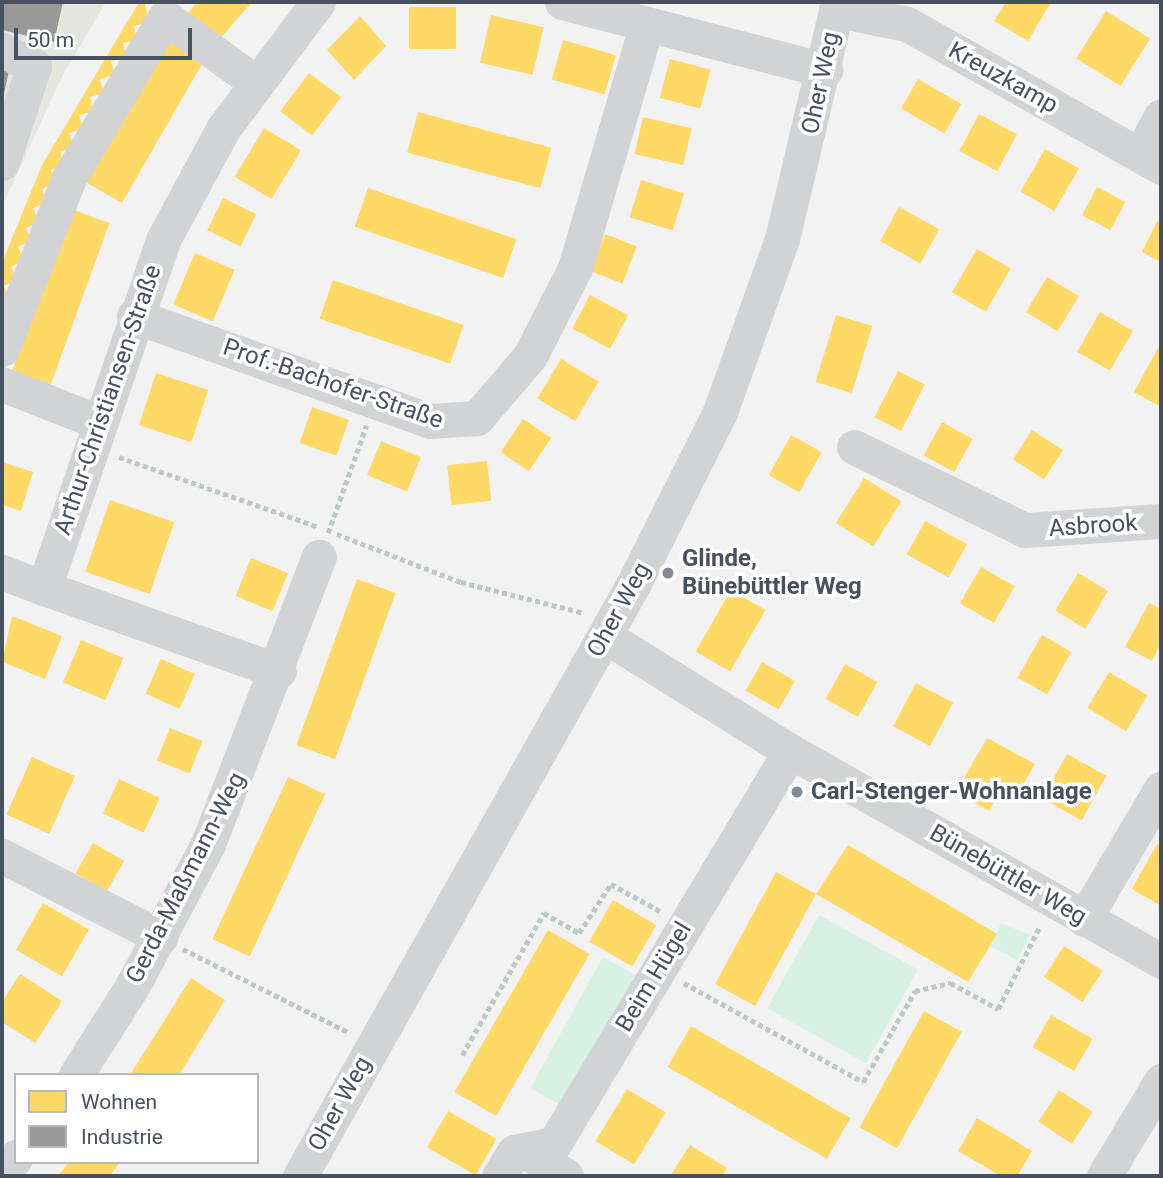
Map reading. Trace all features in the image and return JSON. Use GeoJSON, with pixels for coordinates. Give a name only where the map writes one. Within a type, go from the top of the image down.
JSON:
{"type":"FeatureCollection","features":[{"type":"Feature","properties":{"kind":"street","name":"Arthur-Christiansen-Straße"},"geometry":{"type":"LineString","coordinates":[[44,588],[97,435],[134,316],[191,183],[256,82],[318,2]]}},
{"type":"Feature","properties":{"kind":"street"},"geometry":{"type":"LineString","coordinates":[[562,2],[599,6],[647,24],[825,70]]}},
{"type":"Feature","properties":{"kind":"street","name":"Oher Weg"},"geometry":{"type":"LineString","coordinates":[[300,1176],[674,507],[754,331],[825,70],[837,6]]}},
{"type":"Feature","properties":{"kind":"street","name":"Kreuzkamp"},"geometry":{"type":"LineString","coordinates":[[837,6],[906,24],[1151,161]]}},
{"type":"Feature","properties":{"kind":"street"},"geometry":{"type":"LineString","coordinates":[[2,349],[69,178],[171,9],[256,82]]}},
{"type":"Feature","properties":{"kind":"street","name":"Prof.-Bachofer-Straße"},"geometry":{"type":"LineString","coordinates":[[134,316],[375,402],[458,424],[493,407],[521,369],[585,242],[647,24]]}},
{"type":"Feature","properties":{"kind":"street"},"geometry":{"type":"LineString","coordinates":[[2,50],[34,66],[2,163]]}},
{"type":"Feature","properties":{"kind":"street"},"geometry":{"type":"LineString","coordinates":[[1151,161],[1161,116]]}},
{"type":"Feature","properties":{"kind":"street"},"geometry":{"type":"LineString","coordinates":[[2,384],[97,435]]}},
{"type":"Feature","properties":{"kind":"street","name":"Asbrook"},"geometry":{"type":"LineString","coordinates":[[854,447],[1025,530],[1161,521]]}},
{"type":"Feature","properties":{"kind":"street","name":"Gerda-Maßmann-Weg"},"geometry":{"type":"LineString","coordinates":[[77,1073],[161,937],[225,807],[279,671],[324,544]]}},
{"type":"Feature","properties":{"kind":"street"},"geometry":{"type":"LineString","coordinates":[[2,572],[279,671]]}},
{"type":"Feature","properties":{"kind":"street","name":"Bünebüttler Weg"},"geometry":{"type":"LineString","coordinates":[[607,631],[790,751],[1161,961]]}},
{"type":"Feature","properties":{"kind":"street","name":"Beim Hügel"},"geometry":{"type":"LineString","coordinates":[[499,1176],[514,1152],[554,1144],[790,751]]}},
{"type":"Feature","properties":{"kind":"street"},"geometry":{"type":"LineString","coordinates":[[1084,919],[1161,789]]}},
{"type":"Feature","properties":{"kind":"street"},"geometry":{"type":"LineString","coordinates":[[2,856],[161,937]]}},
{"type":"Feature","properties":{"kind":"street"},"geometry":{"type":"LineString","coordinates":[[1104,1176],[1161,1082]]}},
{"type":"Feature","properties":{"kind":"street"},"geometry":{"type":"LineString","coordinates":[[525,1151],[566,1176]]}},
{"type":"Feature","properties":{"kind":"street"},"geometry":{"type":"LineString","coordinates":[[2,1174],[14,1159]]}},
{"type":"Feature","properties":{"kind":"path"},"geometry":{"type":"LineString","coordinates":[[324,544],[375,402]]}},
{"type":"Feature","properties":{"kind":"path"},"geometry":{"type":"LineString","coordinates":[[97,435],[324,544],[461,582],[572,606],[607,631]]}},
{"type":"Feature","properties":{"kind":"path"},"geometry":{"type":"LineString","coordinates":[[462,1055],[544,913],[579,933],[611,884],[685,925]]}},
{"type":"Feature","properties":{"kind":"path"},"geometry":{"type":"LineString","coordinates":[[659,969],[863,1082],[915,991],[951,983],[998,1009],[1052,901]]}},
{"type":"Feature","properties":{"kind":"path"},"geometry":{"type":"LineString","coordinates":[[161,937],[373,1045]]}},
{"type":"Feature","properties":{"kind":"shaded area"},"geometry":{"type":"Polygon","coordinates":[[[2,2],[106,2],[63,75],[2,206],[2,2]]]}},
{"type":"Feature","properties":{"kind":"green space"},"geometry":{"type":"Polygon","coordinates":[[[819,915],[918,970],[866,1063],[767,1009],[819,915]]]}},
{"type":"Feature","properties":{"kind":"green space"},"geometry":{"type":"Polygon","coordinates":[[[1001,923],[1030,935],[1017,960],[991,946],[1001,923]]]}},
{"type":"Feature","properties":{"kind":"green space"},"geometry":{"type":"Polygon","coordinates":[[[603,957],[650,983],[578,1114],[530,1088],[603,957]]]}},
{"type":"Feature","properties":{"kind":"building: Wohnen"},"geometry":{"type":"Polygon","coordinates":[[[139,2],[145,2],[149,23],[134,26],[137,41],[123,43],[126,58],[111,61],[115,75],[100,79],[104,93],[90,97],[94,111],[79,115],[83,129],[69,133],[74,147],[60,152],[64,165],[51,170],[56,184],[42,189],[47,203],[33,208],[39,222],[26,228],[32,241],[18,247],[24,260],[11,267],[17,280],[4,286],[10,300],[2,304],[2,263],[42,165],[139,2]]]}},
{"type":"Feature","properties":{"kind":"building: Wohnen"},"geometry":{"type":"Polygon","coordinates":[[[197,2],[252,2],[219,40],[188,13],[197,2]]]}},
{"type":"Feature","properties":{"kind":"building: Wohnen"},"geometry":{"type":"Polygon","coordinates":[[[1006,2],[1051,2],[1028,41],[994,21],[1006,2]]]}},
{"type":"Feature","properties":{"kind":"building: Wohnen"},"geometry":{"type":"Polygon","coordinates":[[[409,7],[456,7],[456,49],[409,49],[409,7]]]}},
{"type":"Feature","properties":{"kind":"building: Wohnen"},"geometry":{"type":"Polygon","coordinates":[[[1106,11],[1150,39],[1120,86],[1076,58],[1106,11]]]}},
{"type":"Feature","properties":{"kind":"building: Wohnen"},"geometry":{"type":"Polygon","coordinates":[[[491,15],[544,27],[533,75],[480,63],[491,15]]]}},
{"type":"Feature","properties":{"kind":"building: Wohnen"},"geometry":{"type":"Polygon","coordinates":[[[360,16],[386,46],[354,80],[327,50],[360,16]]]}},
{"type":"Feature","properties":{"kind":"building: Wohnen"},"geometry":{"type":"Polygon","coordinates":[[[168,39],[204,60],[122,203],[86,182],[168,39]]]}},
{"type":"Feature","properties":{"kind":"building: Wohnen"},"geometry":{"type":"Polygon","coordinates":[[[563,40],[616,55],[605,95],[552,79],[563,40]]]}},
{"type":"Feature","properties":{"kind":"building: Wohnen"},"geometry":{"type":"Polygon","coordinates":[[[670,59],[711,70],[700,109],[660,98],[670,59]]]}},
{"type":"Feature","properties":{"kind":"building: Wohnen"},"geometry":{"type":"Polygon","coordinates":[[[309,73],[341,97],[312,135],[280,111],[309,73]]]}},
{"type":"Feature","properties":{"kind":"building: Wohnen"},"geometry":{"type":"Polygon","coordinates":[[[918,79],[961,104],[944,133],[901,108],[918,79]]]}},
{"type":"Feature","properties":{"kind":"building: Wohnen"},"geometry":{"type":"Polygon","coordinates":[[[418,112],[551,148],[540,188],[407,153],[418,112]]]}},
{"type":"Feature","properties":{"kind":"building: Wohnen"},"geometry":{"type":"Polygon","coordinates":[[[979,114],[1017,134],[997,171],[959,151],[979,114]]]}},
{"type":"Feature","properties":{"kind":"building: Wohnen"},"geometry":{"type":"Polygon","coordinates":[[[643,117],[692,128],[683,165],[634,154],[643,117]]]}},
{"type":"Feature","properties":{"kind":"building: Wohnen"},"geometry":{"type":"Polygon","coordinates":[[[264,128],[301,150],[272,199],[235,177],[264,128]]]}},
{"type":"Feature","properties":{"kind":"building: Wohnen"},"geometry":{"type":"Polygon","coordinates":[[[1045,149],[1079,168],[1054,211],[1020,191],[1045,149]]]}},
{"type":"Feature","properties":{"kind":"building: Wohnen"},"geometry":{"type":"Polygon","coordinates":[[[641,180],[684,193],[673,230],[630,217],[641,180]]]}},
{"type":"Feature","properties":{"kind":"building: Wohnen"},"geometry":{"type":"Polygon","coordinates":[[[1097,187],[1125,202],[1110,230],[1082,215],[1097,187]]]}},
{"type":"Feature","properties":{"kind":"building: Wohnen"},"geometry":{"type":"Polygon","coordinates":[[[368,188],[516,239],[503,278],[355,227],[368,188]]]}},
{"type":"Feature","properties":{"kind":"building: Wohnen"},"geometry":{"type":"Polygon","coordinates":[[[223,198],[256,214],[240,247],[207,230],[223,198]]]}},
{"type":"Feature","properties":{"kind":"building: Wohnen"},"geometry":{"type":"Polygon","coordinates":[[[899,207],[939,229],[920,263],[880,241],[899,207]]]}},
{"type":"Feature","properties":{"kind":"building: Wohnen"},"geometry":{"type":"Polygon","coordinates":[[[71,209],[110,223],[49,390],[10,376],[71,209]]]}},
{"type":"Feature","properties":{"kind":"building: Wohnen"},"geometry":{"type":"Polygon","coordinates":[[[1157,221],[1161,223],[1161,262],[1142,252],[1157,221]]]}},
{"type":"Feature","properties":{"kind":"building: Wohnen"},"geometry":{"type":"Polygon","coordinates":[[[605,234],[637,246],[622,284],[591,271],[605,234]]]}},
{"type":"Feature","properties":{"kind":"building: Wohnen"},"geometry":{"type":"Polygon","coordinates":[[[977,249],[1011,268],[986,312],[952,292],[977,249]]]}},
{"type":"Feature","properties":{"kind":"building: Wohnen"},"geometry":{"type":"Polygon","coordinates":[[[195,253],[235,270],[213,321],[173,305],[195,253]]]}},
{"type":"Feature","properties":{"kind":"building: Wohnen"},"geometry":{"type":"Polygon","coordinates":[[[1047,277],[1079,296],[1058,331],[1026,312],[1047,277]]]}},
{"type":"Feature","properties":{"kind":"building: Wohnen"},"geometry":{"type":"Polygon","coordinates":[[[333,280],[463,325],[450,364],[320,319],[333,280]]]}},
{"type":"Feature","properties":{"kind":"building: Wohnen"},"geometry":{"type":"Polygon","coordinates":[[[590,295],[628,315],[610,349],[572,329],[590,295]]]}},
{"type":"Feature","properties":{"kind":"building: Wohnen"},"geometry":{"type":"Polygon","coordinates":[[[1100,312],[1133,331],[1110,371],[1077,352],[1100,312]]]}},
{"type":"Feature","properties":{"kind":"building: Wohnen"},"geometry":{"type":"Polygon","coordinates":[[[836,315],[872,326],[852,393],[816,382],[836,315]]]}},
{"type":"Feature","properties":{"kind":"building: Wohnen"},"geometry":{"type":"Polygon","coordinates":[[[1159,346],[1161,347],[1161,407],[1134,392],[1159,346]]]}},
{"type":"Feature","properties":{"kind":"building: Wohnen"},"geometry":{"type":"Polygon","coordinates":[[[561,359],[599,382],[575,421],[537,398],[561,359]]]}},
{"type":"Feature","properties":{"kind":"building: Wohnen"},"geometry":{"type":"Polygon","coordinates":[[[898,371],[925,385],[901,431],[874,417],[898,371]]]}},
{"type":"Feature","properties":{"kind":"building: Wohnen"},"geometry":{"type":"Polygon","coordinates":[[[156,373],[208,390],[191,442],[139,425],[156,373]]]}},
{"type":"Feature","properties":{"kind":"building: Wohnen"},"geometry":{"type":"Polygon","coordinates":[[[312,407],[349,420],[337,456],[300,443],[312,407]]]}},
{"type":"Feature","properties":{"kind":"building: Wohnen"},"geometry":{"type":"Polygon","coordinates":[[[523,419],[551,438],[529,471],[501,452],[523,419]]]}},
{"type":"Feature","properties":{"kind":"building: Wohnen"},"geometry":{"type":"Polygon","coordinates":[[[942,422],[973,439],[954,472],[924,455],[942,422]]]}},
{"type":"Feature","properties":{"kind":"building: Wohnen"},"geometry":{"type":"Polygon","coordinates":[[[1032,430],[1063,450],[1044,480],[1013,459],[1032,430]]]}},
{"type":"Feature","properties":{"kind":"building: Wohnen"},"geometry":{"type":"Polygon","coordinates":[[[791,435],[822,452],[799,492],[769,475],[791,435]]]}},
{"type":"Feature","properties":{"kind":"building: Wohnen"},"geometry":{"type":"Polygon","coordinates":[[[381,441],[421,457],[407,491],[367,475],[381,441]]]}},
{"type":"Feature","properties":{"kind":"building: Wohnen"},"geometry":{"type":"Polygon","coordinates":[[[487,461],[491,501],[451,505],[447,465],[487,461]]]}},
{"type":"Feature","properties":{"kind":"building: Wohnen"},"geometry":{"type":"Polygon","coordinates":[[[2,462],[33,472],[21,511],[2,505],[2,462]]]}},
{"type":"Feature","properties":{"kind":"building: Wohnen"},"geometry":{"type":"Polygon","coordinates":[[[864,478],[901,501],[873,546],[836,523],[864,478]]]}},
{"type":"Feature","properties":{"kind":"building: Wohnen"},"geometry":{"type":"Polygon","coordinates":[[[110,500],[174,522],[150,594],[85,572],[110,500]]]}},
{"type":"Feature","properties":{"kind":"building: Wohnen"},"geometry":{"type":"Polygon","coordinates":[[[925,521],[967,544],[949,578],[907,554],[925,521]]]}},
{"type":"Feature","properties":{"kind":"building: Wohnen"},"geometry":{"type":"Polygon","coordinates":[[[251,558],[288,573],[273,611],[236,596],[251,558]]]}},
{"type":"Feature","properties":{"kind":"building: Wohnen"},"geometry":{"type":"Polygon","coordinates":[[[981,567],[1015,586],[994,623],[960,603],[981,567]]]}},
{"type":"Feature","properties":{"kind":"building: Wohnen"},"geometry":{"type":"Polygon","coordinates":[[[1078,573],[1108,591],[1085,629],[1055,611],[1078,573]]]}},
{"type":"Feature","properties":{"kind":"building: Wohnen"},"geometry":{"type":"Polygon","coordinates":[[[357,579],[396,593],[335,759],[296,745],[357,579]]]}},
{"type":"Feature","properties":{"kind":"building: Wohnen"},"geometry":{"type":"Polygon","coordinates":[[[731,590],[766,610],[730,671],[696,651],[731,590]]]}},
{"type":"Feature","properties":{"kind":"building: Wohnen"},"geometry":{"type":"Polygon","coordinates":[[[1149,603],[1161,609],[1161,643],[1152,661],[1125,647],[1149,603]]]}},
{"type":"Feature","properties":{"kind":"building: Wohnen"},"geometry":{"type":"Polygon","coordinates":[[[12,616],[62,636],[45,679],[2,662],[12,616]]]}},
{"type":"Feature","properties":{"kind":"building: Wohnen"},"geometry":{"type":"Polygon","coordinates":[[[1042,635],[1071,652],[1047,694],[1018,677],[1042,635]]]}},
{"type":"Feature","properties":{"kind":"building: Wohnen"},"geometry":{"type":"Polygon","coordinates":[[[81,640],[123,658],[105,700],[63,682],[81,640]]]}},
{"type":"Feature","properties":{"kind":"building: Wohnen"},"geometry":{"type":"Polygon","coordinates":[[[161,659],[195,674],[179,709],[146,694],[161,659]]]}},
{"type":"Feature","properties":{"kind":"building: Wohnen"},"geometry":{"type":"Polygon","coordinates":[[[762,662],[795,681],[778,710],[746,691],[762,662]]]}},
{"type":"Feature","properties":{"kind":"building: Wohnen"},"geometry":{"type":"Polygon","coordinates":[[[845,664],[877,682],[858,717],[826,699],[845,664]]]}},
{"type":"Feature","properties":{"kind":"building: Wohnen"},"geometry":{"type":"Polygon","coordinates":[[[1109,672],[1148,695],[1126,731],[1087,708],[1109,672]]]}},
{"type":"Feature","properties":{"kind":"building: Wohnen"},"geometry":{"type":"Polygon","coordinates":[[[916,683],[953,703],[930,746],[893,726],[916,683]]]}},
{"type":"Feature","properties":{"kind":"building: Wohnen"},"geometry":{"type":"Polygon","coordinates":[[[170,728],[202,741],[189,774],[157,760],[170,728]]]}},
{"type":"Feature","properties":{"kind":"building: Wohnen"},"geometry":{"type":"Polygon","coordinates":[[[987,738],[1035,764],[1016,797],[1001,789],[989,811],[956,792],[987,738]]]}},
{"type":"Feature","properties":{"kind":"building: Wohnen"},"geometry":{"type":"Polygon","coordinates":[[[1067,754],[1106,776],[1082,820],[1042,799],[1067,754]]]}},
{"type":"Feature","properties":{"kind":"building: Wohnen"},"geometry":{"type":"Polygon","coordinates":[[[32,757],[75,776],[49,834],[6,815],[32,757]]]}},
{"type":"Feature","properties":{"kind":"building: Wohnen"},"geometry":{"type":"Polygon","coordinates":[[[288,777],[325,794],[250,957],[212,939],[288,777]]]}},
{"type":"Feature","properties":{"kind":"building: Wohnen"},"geometry":{"type":"Polygon","coordinates":[[[119,779],[160,798],[144,832],[103,813],[119,779]]]}},
{"type":"Feature","properties":{"kind":"building: Wohnen"},"geometry":{"type":"Polygon","coordinates":[[[93,843],[124,861],[107,891],[76,873],[93,843]]]}},
{"type":"Feature","properties":{"kind":"building: Wohnen"},"geometry":{"type":"Polygon","coordinates":[[[1157,844],[1161,846],[1161,906],[1132,889],[1157,844]]]}},
{"type":"Feature","properties":{"kind":"building: Wohnen"},"geometry":{"type":"Polygon","coordinates":[[[848,845],[997,934],[968,982],[816,894],[848,845]]]}},
{"type":"Feature","properties":{"kind":"building: Wohnen"},"geometry":{"type":"Polygon","coordinates":[[[776,872],[816,894],[755,1006],[715,984],[776,872]]]}},
{"type":"Feature","properties":{"kind":"building: Wohnen"},"geometry":{"type":"Polygon","coordinates":[[[613,900],[656,925],[632,967],[589,942],[613,900]]]}},
{"type":"Feature","properties":{"kind":"building: Wohnen"},"geometry":{"type":"Polygon","coordinates":[[[43,903],[89,930],[62,976],[16,950],[43,903]]]}},
{"type":"Feature","properties":{"kind":"building: Wohnen"},"geometry":{"type":"Polygon","coordinates":[[[548,930],[590,954],[496,1116],[455,1092],[548,930]]]}},
{"type":"Feature","properties":{"kind":"building: Wohnen"},"geometry":{"type":"Polygon","coordinates":[[[1064,946],[1103,971],[1082,1002],[1044,977],[1064,946]]]}},
{"type":"Feature","properties":{"kind":"building: Wohnen"},"geometry":{"type":"Polygon","coordinates":[[[20,974],[62,1001],[35,1043],[2,1022],[2,1002],[20,974]]]}},
{"type":"Feature","properties":{"kind":"building: Wohnen"},"geometry":{"type":"Polygon","coordinates":[[[191,978],[225,1000],[180,1073],[131,1073],[191,978]]]}},
{"type":"Feature","properties":{"kind":"building: Wohnen"},"geometry":{"type":"Polygon","coordinates":[[[924,1011],[962,1032],[897,1148],[860,1127],[924,1011]]]}},
{"type":"Feature","properties":{"kind":"building: Wohnen"},"geometry":{"type":"Polygon","coordinates":[[[1051,1015],[1093,1039],[1074,1071],[1032,1047],[1051,1015]]]}},
{"type":"Feature","properties":{"kind":"building: Wohnen"},"geometry":{"type":"Polygon","coordinates":[[[691,1026],[850,1118],[827,1159],[668,1067],[691,1026]]]}},
{"type":"Feature","properties":{"kind":"building: Wohnen"},"geometry":{"type":"Polygon","coordinates":[[[627,1089],[666,1112],[634,1164],[596,1141],[627,1089]]]}},
{"type":"Feature","properties":{"kind":"building: Wohnen"},"geometry":{"type":"Polygon","coordinates":[[[1059,1090],[1093,1112],[1072,1144],[1038,1122],[1059,1090]]]}},
{"type":"Feature","properties":{"kind":"building: Wohnen"},"geometry":{"type":"Polygon","coordinates":[[[448,1111],[496,1139],[475,1175],[427,1147],[448,1111]]]}},
{"type":"Feature","properties":{"kind":"building: Wohnen"},"geometry":{"type":"Polygon","coordinates":[[[977,1118],[1032,1151],[1017,1176],[1001,1176],[958,1151],[977,1118]]]}},
{"type":"Feature","properties":{"kind":"building: Wohnen"},"geometry":{"type":"Polygon","coordinates":[[[690,1145],[727,1168],[722,1176],[670,1176],[690,1145]]]}},
{"type":"Feature","properties":{"kind":"building: Wohnen"},"geometry":{"type":"Polygon","coordinates":[[[67,1164],[119,1164],[110,1176],[58,1176],[67,1164]]]}},
{"type":"Feature","properties":{"kind":"building: Industrie"},"geometry":{"type":"Polygon","coordinates":[[[4,2],[63,2],[54,42],[2,30],[4,2]]]}},
{"type":"Feature","properties":{"kind":"building: Industrie"},"geometry":{"type":"Polygon","coordinates":[[[2,70],[9,71],[3,98],[2,98],[2,70]]]}},
{"type":"Feature","properties":{"kind":"place","name":"Glinde, Bünebüttler Weg"},"geometry":{"type":"Point","coordinates":[668,573]}},
{"type":"Feature","properties":{"kind":"place","name":"Carl-Stenger-Wohnanlage"},"geometry":{"type":"Point","coordinates":[797,792]}}]}
